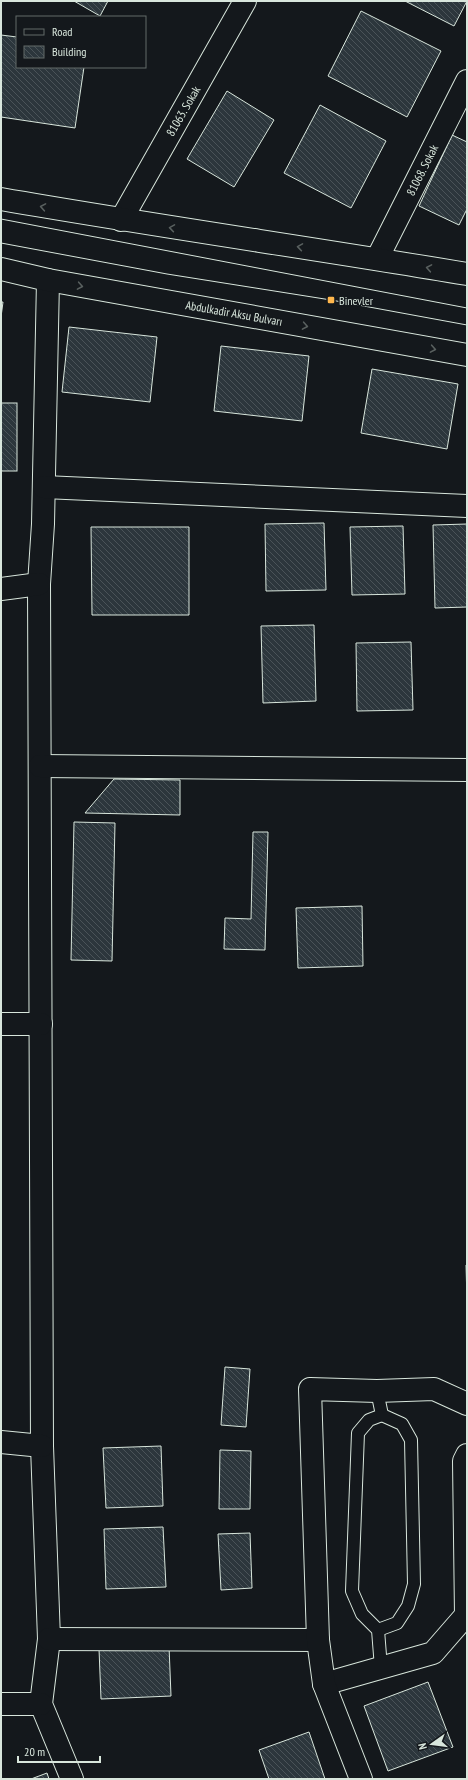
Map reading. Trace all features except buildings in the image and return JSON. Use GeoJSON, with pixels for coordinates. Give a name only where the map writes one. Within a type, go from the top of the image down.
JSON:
{"type":"FeatureCollection","features":[{"type":"Feature","properties":{"kind":"street","name":"81063. Sokak"},"geometry":{"type":"LineString","coordinates":[[121,220],[245,1]]}},
{"type":"Feature","properties":{"kind":"street","name":"81068. Sokak"},"geometry":{"type":"LineString","coordinates":[[377,259],[467,81]]}},
{"type":"Feature","properties":{"kind":"street"},"geometry":{"type":"LineString","coordinates":[[1,199],[121,220],[467,274]]}},
{"type":"Feature","properties":{"kind":"street","name":"Abdulkadir Aksu Bulvarı"},"geometry":{"type":"LineString","coordinates":[[1,269],[48,280],[467,356]]}},
{"type":"Feature","properties":{"kind":"street"},"geometry":{"type":"LineString","coordinates":[[48,280],[44,487],[39,584],[42,1446],[49,1639],[41,1704],[72,1779]]}},
{"type":"Feature","properties":{"kind":"street"},"geometry":{"type":"LineString","coordinates":[[44,487],[467,506]]}},
{"type":"Feature","properties":{"kind":"street"},"geometry":{"type":"LineString","coordinates":[[1,589],[39,584]]}},
{"type":"Feature","properties":{"kind":"street"},"geometry":{"type":"LineString","coordinates":[[40,766],[467,770]]}},
{"type":"Feature","properties":{"kind":"street"},"geometry":{"type":"LineString","coordinates":[[1,1024],[40,1024]]}},
{"type":"Feature","properties":{"kind":"street"},"geometry":{"type":"LineString","coordinates":[[361,1779],[324,1684],[318,1640],[310,1389],[377,1391],[434,1389],[467,1404]]}},
{"type":"Feature","properties":{"kind":"street"},"geometry":{"type":"LineString","coordinates":[[1,1442],[42,1446]]}},
{"type":"Feature","properties":{"kind":"street"},"geometry":{"type":"LineString","coordinates":[[324,1684],[433,1653],[466,1615],[464,1461],[467,1456]]}},
{"type":"Feature","properties":{"kind":"street"},"geometry":{"type":"LineString","coordinates":[[49,1639],[318,1640]]}},
{"type":"Feature","properties":{"kind":"street"},"geometry":{"type":"LineString","coordinates":[[1,1704],[41,1704]]}},
{"type":"Feature","properties":{"kind":"lane"},"geometry":{"type":"LineString","coordinates":[[377,1391],[382,1415]]}},
{"type":"Feature","properties":{"kind":"lane"},"geometry":{"type":"LineString","coordinates":[[378,1630],[397,1623],[408,1606],[414,1584],[411,1440],[402,1424],[382,1415],[369,1420],[358,1433],[352,1591],[362,1614],[378,1630],[381,1668]]}},
{"type":"Feature","properties":{"kind":"tram line"},"geometry":{"type":"LineString","coordinates":[[1,219],[467,308]]}},
{"type":"Feature","properties":{"kind":"tram line"},"geometry":{"type":"LineString","coordinates":[[1,243],[167,274],[331,300],[467,325]]}},
{"type":"Feature","properties":{"kind":"place","name":"Binevler"},"geometry":{"type":"Point","coordinates":[331,300]}}]}
